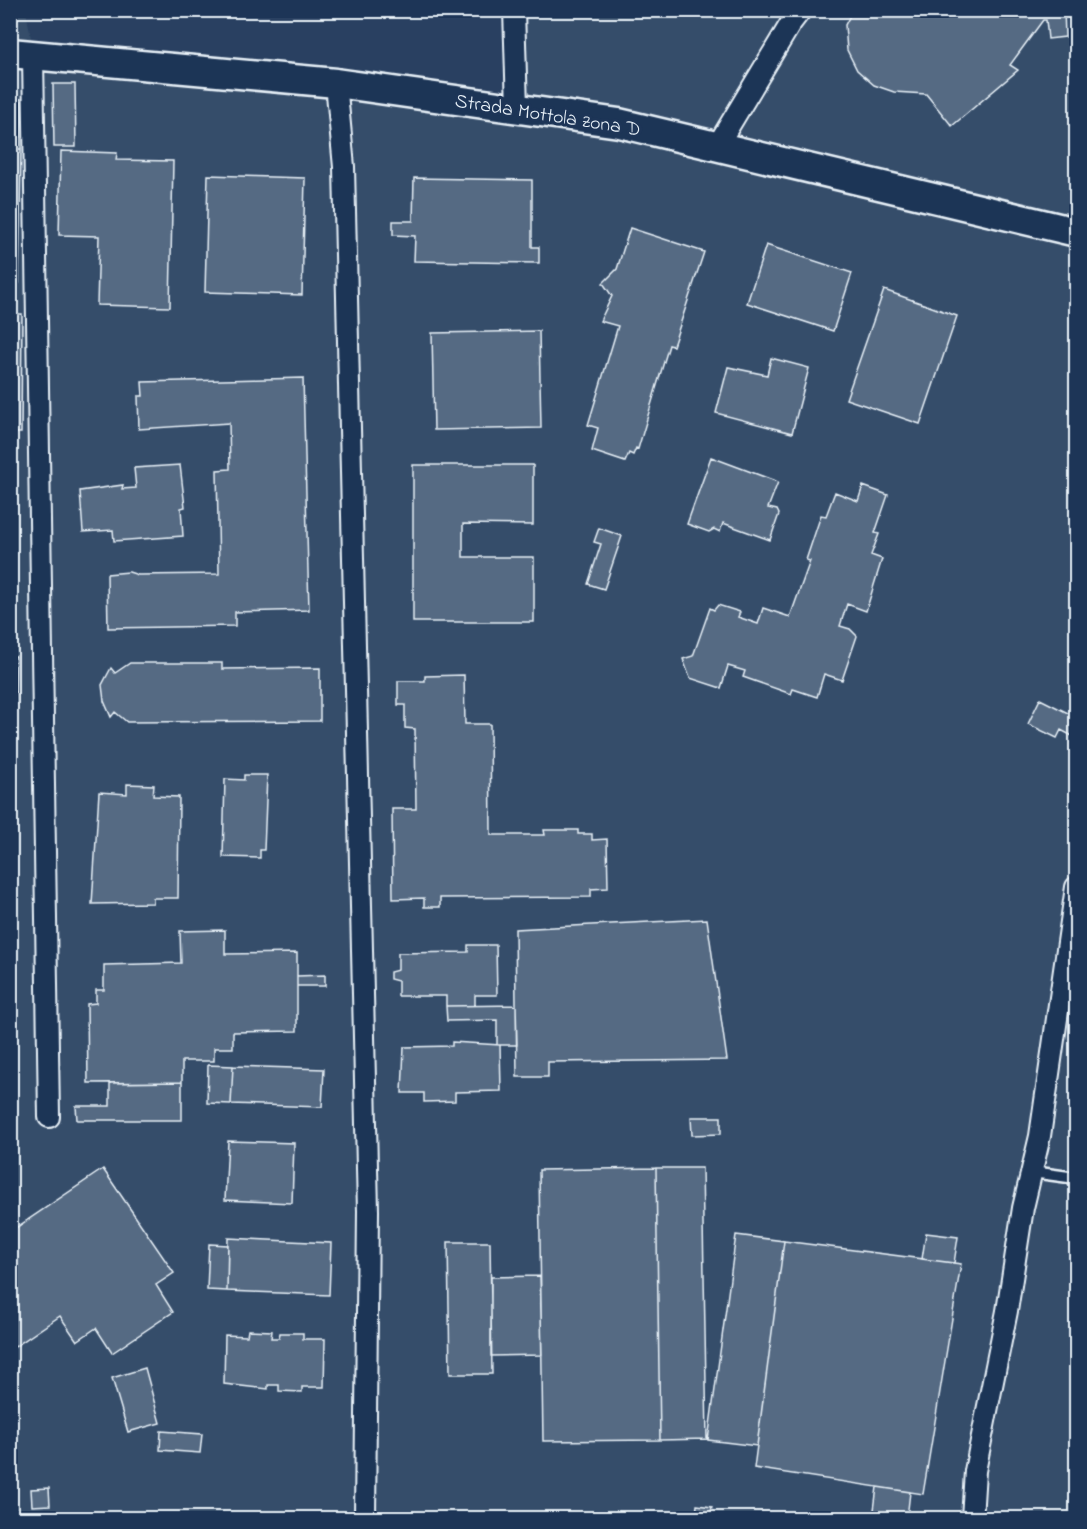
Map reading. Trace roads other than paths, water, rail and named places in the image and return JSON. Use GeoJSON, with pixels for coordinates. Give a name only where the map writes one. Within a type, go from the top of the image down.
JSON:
{"type":"FeatureCollection","features":[{"type":"Feature","properties":{"kind":"main road","name":"Strada Mottola zona D"},"geometry":{"type":"LineString","coordinates":[[22,54],[336,83],[620,123],[1077,232]]}},
{"type":"Feature","properties":{"kind":"street"},"geometry":{"type":"LineString","coordinates":[[514,10],[517,108]]}},
{"type":"Feature","properties":{"kind":"street"},"geometry":{"type":"LineString","coordinates":[[717,146],[801,10]]}},
{"type":"Feature","properties":{"kind":"street"},"geometry":{"type":"LineString","coordinates":[[22,54],[49,1117]]}},
{"type":"Feature","properties":{"kind":"street"},"geometry":{"type":"LineString","coordinates":[[336,83],[344,167],[368,1211],[365,1518]]}},
{"type":"Feature","properties":{"kind":"street"},"geometry":{"type":"LineString","coordinates":[[972,1518],[975,1472],[1040,1136],[1077,887]]}},
{"type":"Feature","properties":{"kind":"lane"},"geometry":{"type":"LineString","coordinates":[[1032,1172],[1077,1178]]}}]}
